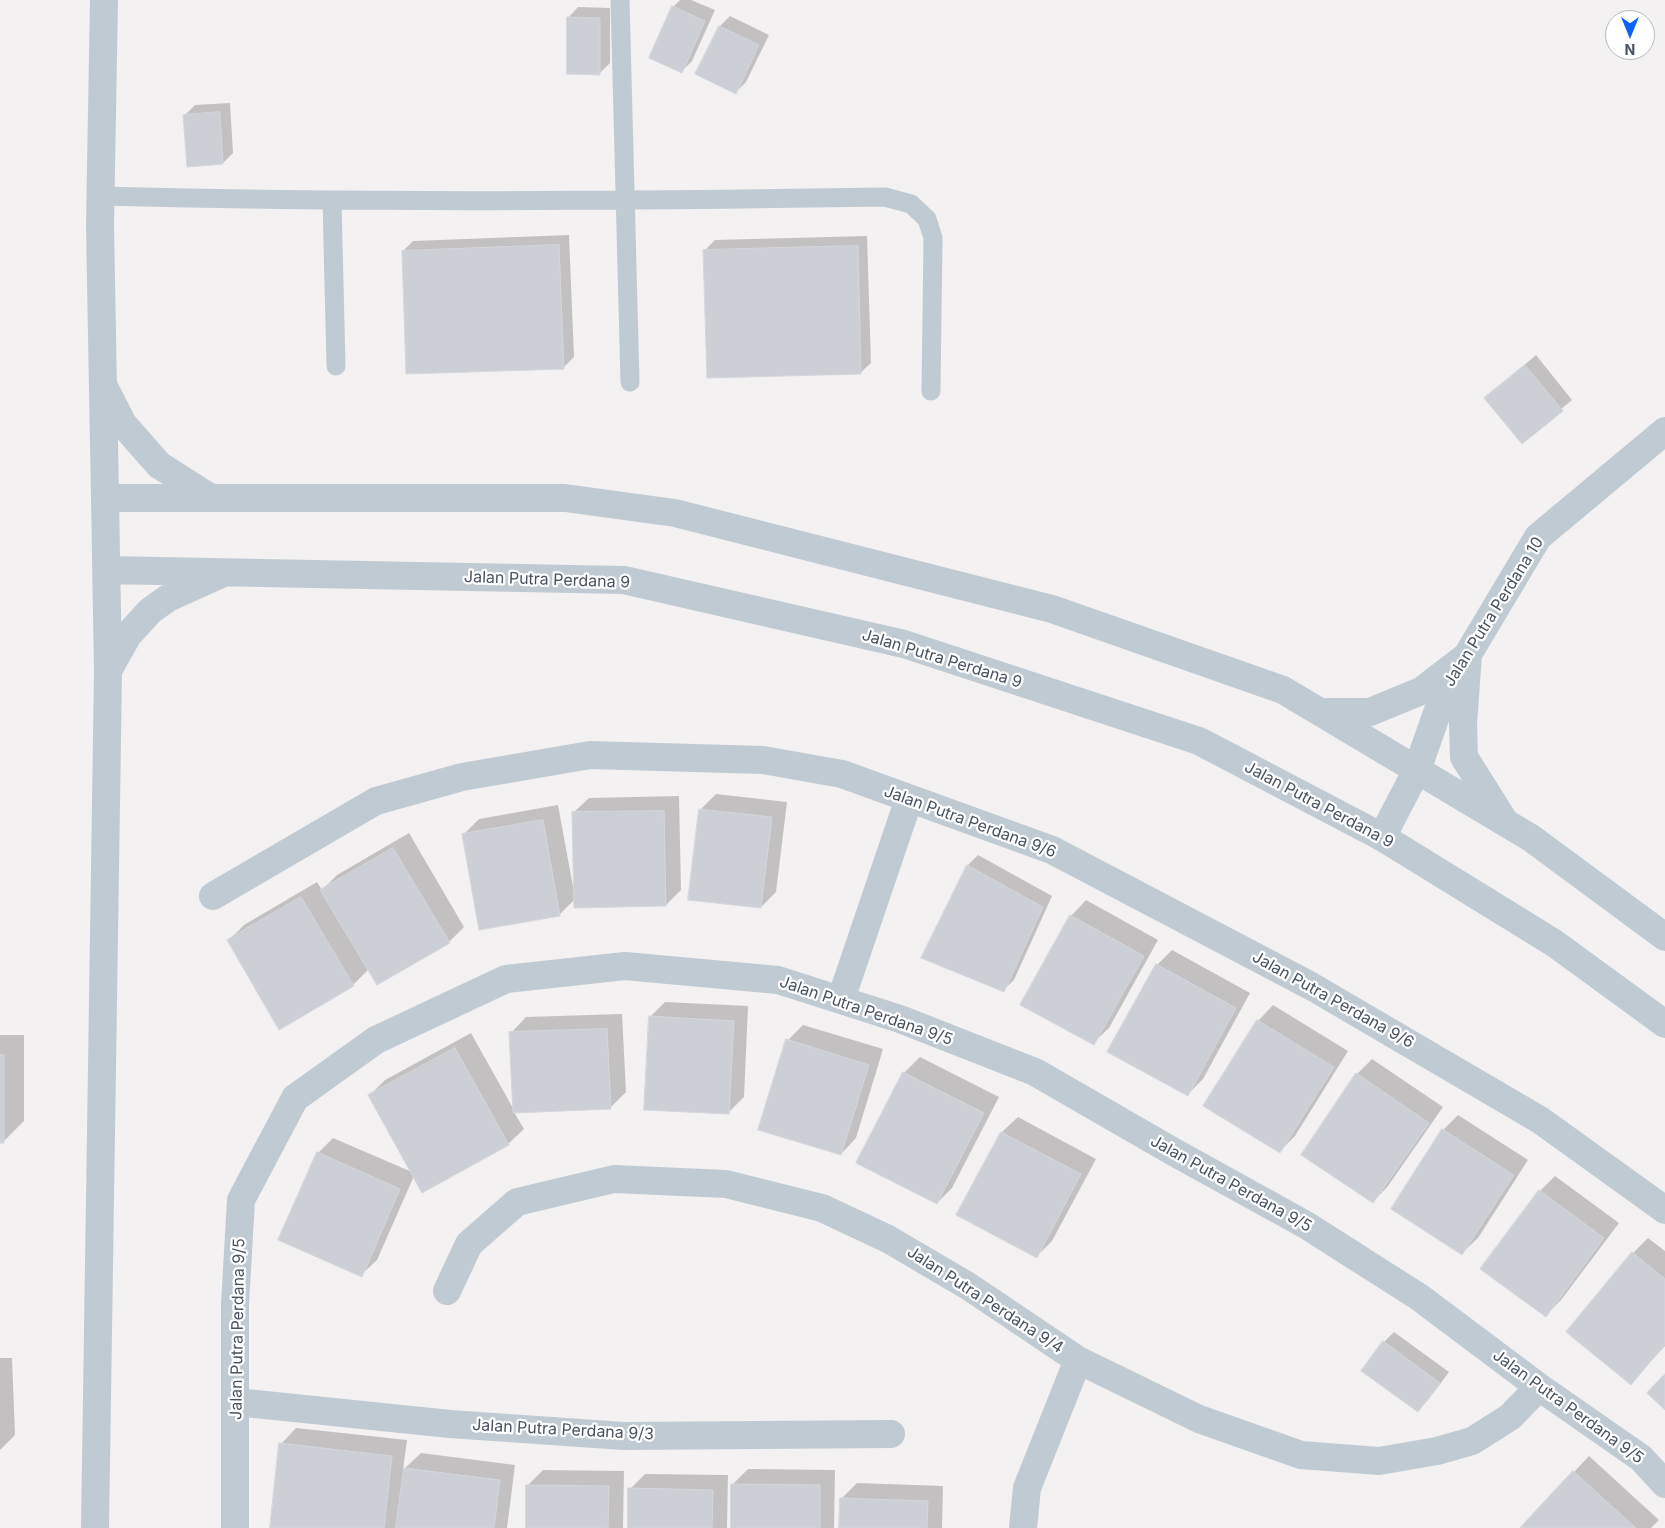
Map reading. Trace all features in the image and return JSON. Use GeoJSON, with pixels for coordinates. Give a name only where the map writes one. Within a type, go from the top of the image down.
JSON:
{"type":"FeatureCollection","features":[{"type":"Feature","properties":{"kind":"street"},"geometry":{"type":"LineString","coordinates":[[95,1528],[108,670],[100,196],[104,0]]}},
{"type":"Feature","properties":{"kind":"street"},"geometry":{"type":"LineString","coordinates":[[103,385],[123,424],[159,465],[211,498]]}},
{"type":"Feature","properties":{"kind":"street","name":"Jalan Putra Perdana 10"},"geometry":{"type":"LineString","coordinates":[[1382,837],[1416,770],[1443,696],[1538,537],[1665,431]]}},
{"type":"Feature","properties":{"kind":"street"},"geometry":{"type":"LineString","coordinates":[[105,498],[565,498],[675,513],[1052,608],[1283,690],[1531,838],[1665,937]]}},
{"type":"Feature","properties":{"kind":"street","name":"Jalan Putra Perdana 9"},"geometry":{"type":"LineString","coordinates":[[107,570],[624,580],[904,644],[1199,741],[1382,837],[1554,943],[1665,1024]]}},
{"type":"Feature","properties":{"kind":"street"},"geometry":{"type":"LineString","coordinates":[[108,670],[128,635],[150,611],[168,598],[226,572]]}},
{"type":"Feature","properties":{"kind":"street"},"geometry":{"type":"LineString","coordinates":[[1321,712],[1370,712],[1421,691],[1468,655]]}},
{"type":"Feature","properties":{"kind":"street"},"geometry":{"type":"LineString","coordinates":[[1468,655],[1463,724],[1464,757],[1505,823]]}},
{"type":"Feature","properties":{"kind":"street","name":"Jalan Putra Perdana 9/6"},"geometry":{"type":"LineString","coordinates":[[213,896],[376,801],[462,777],[590,755],[763,760],[842,774],[1052,850],[1311,986],[1540,1120],[1665,1210]]}},
{"type":"Feature","properties":{"kind":"street"},"geometry":{"type":"LineString","coordinates":[[840,999],[909,799]]}},
{"type":"Feature","properties":{"kind":"street","name":"Jalan Putra Perdana 9/5"},"geometry":{"type":"LineString","coordinates":[[235,1528],[235,1304],[241,1200],[295,1098],[376,1040],[506,979],[625,966],[778,980],[900,1019],[1035,1072],[1306,1225],[1419,1297],[1641,1458],[1665,1484]]}},
{"type":"Feature","properties":{"kind":"street","name":"Jalan Putra Perdana 9/4"},"geometry":{"type":"LineString","coordinates":[[448,1291],[469,1244],[518,1202],[614,1179],[726,1184],[822,1208],[888,1239],[968,1286],[1078,1360],[1199,1419],[1301,1454],[1379,1460],[1437,1451],[1472,1441],[1510,1417],[1540,1386]]}},
{"type":"Feature","properties":{"kind":"street"},"geometry":{"type":"LineString","coordinates":[[1023,1528],[1027,1488],[1078,1360]]}},
{"type":"Feature","properties":{"kind":"street","name":"Jalan Putra Perdana 9/3"},"geometry":{"type":"LineString","coordinates":[[236,1402],[450,1424],[624,1436],[891,1434]]}},
{"type":"Feature","properties":{"kind":"lane"},"geometry":{"type":"LineString","coordinates":[[620,0],[630,382]]}},
{"type":"Feature","properties":{"kind":"lane"},"geometry":{"type":"LineString","coordinates":[[100,196],[332,201],[626,201],[885,197],[910,204],[927,219],[933,238],[932,392]]}},
{"type":"Feature","properties":{"kind":"lane"},"geometry":{"type":"LineString","coordinates":[[332,201],[336,366]]}},
{"type":"Feature","properties":{"kind":"building"},"geometry":{"type":"Polygon","coordinates":[[[672,6],[705,21],[682,73],[649,58],[672,6]]]}},
{"type":"Feature","properties":{"kind":"building"},"geometry":{"type":"Polygon","coordinates":[[[567,17],[600,18],[600,75],[567,74],[567,17]]]}},
{"type":"Feature","properties":{"kind":"building"},"geometry":{"type":"Polygon","coordinates":[[[719,26],[759,45],[736,94],[695,74],[719,26]]]}},
{"type":"Feature","properties":{"kind":"building"},"geometry":{"type":"Polygon","coordinates":[[[220,112],[223,164],[187,167],[183,115],[220,112]]]}},
{"type":"Feature","properties":{"kind":"building"},"geometry":{"type":"Polygon","coordinates":[[[559,245],[564,369],[406,374],[402,251],[559,245]]]}},
{"type":"Feature","properties":{"kind":"building"},"geometry":{"type":"Polygon","coordinates":[[[858,246],[861,374],[707,378],[703,250],[858,246]]]}},
{"type":"Feature","properties":{"kind":"building"},"geometry":{"type":"Polygon","coordinates":[[[1525,365],[1563,411],[1522,444],[1484,398],[1525,365]]]}},
{"type":"Feature","properties":{"kind":"building"},"geometry":{"type":"Polygon","coordinates":[[[699,809],[772,817],[761,908],[688,900],[699,809]]]}},
{"type":"Feature","properties":{"kind":"building"},"geometry":{"type":"Polygon","coordinates":[[[664,811],[666,906],[574,908],[572,812],[664,811]]]}},
{"type":"Feature","properties":{"kind":"building"},"geometry":{"type":"Polygon","coordinates":[[[543,820],[560,916],[479,930],[462,834],[543,820]]]}},
{"type":"Feature","properties":{"kind":"building"},"geometry":{"type":"Polygon","coordinates":[[[393,848],[450,943],[377,985],[320,890],[393,848]]]}},
{"type":"Feature","properties":{"kind":"building"},"geometry":{"type":"Polygon","coordinates":[[[967,865],[1043,907],[1004,992],[921,958],[967,865]]]}},
{"type":"Feature","properties":{"kind":"building"},"geometry":{"type":"Polygon","coordinates":[[[301,897],[354,986],[279,1030],[227,940],[301,897]]]}},
{"type":"Feature","properties":{"kind":"building"},"geometry":{"type":"Polygon","coordinates":[[[1070,915],[1144,956],[1094,1045],[1020,1005],[1070,915]]]}},
{"type":"Feature","properties":{"kind":"building"},"geometry":{"type":"Polygon","coordinates":[[[1156,964],[1236,1008],[1188,1096],[1107,1052],[1156,964]]]}},
{"type":"Feature","properties":{"kind":"building"},"geometry":{"type":"Polygon","coordinates":[[[649,1016],[734,1021],[729,1114],[644,1110],[649,1016]]]}},
{"type":"Feature","properties":{"kind":"building"},"geometry":{"type":"Polygon","coordinates":[[[1257,1020],[1334,1067],[1280,1153],[1203,1106],[1257,1020]]]}},
{"type":"Feature","properties":{"kind":"building"},"geometry":{"type":"Polygon","coordinates":[[[607,1029],[611,1109],[513,1113],[509,1032],[607,1029]]]}},
{"type":"Feature","properties":{"kind":"building"},"geometry":{"type":"Polygon","coordinates":[[[786,1039],[869,1065],[841,1155],[758,1130],[786,1039]]]}},
{"type":"Feature","properties":{"kind":"building"},"geometry":{"type":"Polygon","coordinates":[[[455,1048],[509,1145],[422,1193],[368,1095],[455,1048]]]}},
{"type":"Feature","properties":{"kind":"building"},"geometry":{"type":"Polygon","coordinates":[[[0,1055],[4,1055],[4,1143],[0,1143],[0,1055]]]}},
{"type":"Feature","properties":{"kind":"building"},"geometry":{"type":"Polygon","coordinates":[[[903,1072],[984,1113],[937,1204],[856,1163],[903,1072]]]}},
{"type":"Feature","properties":{"kind":"building"},"geometry":{"type":"Polygon","coordinates":[[[1356,1073],[1429,1123],[1373,1203],[1301,1155],[1356,1073]]]}},
{"type":"Feature","properties":{"kind":"building"},"geometry":{"type":"Polygon","coordinates":[[[1442,1129],[1514,1175],[1462,1255],[1391,1209],[1442,1129]]]}},
{"type":"Feature","properties":{"kind":"building"},"geometry":{"type":"Polygon","coordinates":[[[1001,1132],[1081,1174],[1037,1258],[956,1215],[1001,1132]]]}},
{"type":"Feature","properties":{"kind":"building"},"geometry":{"type":"Polygon","coordinates":[[[317,1152],[400,1189],[362,1277],[278,1240],[317,1152]]]}},
{"type":"Feature","properties":{"kind":"building"},"geometry":{"type":"Polygon","coordinates":[[[1539,1190],[1604,1238],[1546,1317],[1480,1269],[1539,1190]]]}},
{"type":"Feature","properties":{"kind":"building"},"geometry":{"type":"Polygon","coordinates":[[[1632,1252],[1665,1279],[1665,1344],[1631,1385],[1566,1332],[1632,1252]]]}},
{"type":"Feature","properties":{"kind":"building"},"geometry":{"type":"Polygon","coordinates":[[[1383,1341],[1440,1383],[1418,1412],[1361,1371],[1383,1341]]]}},
{"type":"Feature","properties":{"kind":"building"},"geometry":{"type":"Polygon","coordinates":[[[1665,1374],[1665,1410],[1647,1393],[1665,1374]]]}},
{"type":"Feature","properties":{"kind":"building"},"geometry":{"type":"Polygon","coordinates":[[[279,1443],[392,1456],[384,1528],[270,1528],[279,1443]]]}},
{"type":"Feature","properties":{"kind":"building"},"geometry":{"type":"Polygon","coordinates":[[[404,1468],[500,1480],[494,1528],[396,1528],[404,1468]]]}},
{"type":"Feature","properties":{"kind":"building"},"geometry":{"type":"Polygon","coordinates":[[[1573,1471],[1636,1528],[1520,1528],[1573,1471]]]}},
{"type":"Feature","properties":{"kind":"building"},"geometry":{"type":"Polygon","coordinates":[[[731,1484],[820,1485],[820,1528],[731,1528],[731,1484]]]}},
{"type":"Feature","properties":{"kind":"building"},"geometry":{"type":"Polygon","coordinates":[[[526,1485],[609,1486],[608,1528],[526,1528],[526,1485]]]}},
{"type":"Feature","properties":{"kind":"building"},"geometry":{"type":"Polygon","coordinates":[[[628,1488],[713,1490],[712,1528],[628,1528],[628,1488]]]}},
{"type":"Feature","properties":{"kind":"building"},"geometry":{"type":"Polygon","coordinates":[[[840,1498],[928,1501],[927,1528],[839,1528],[840,1498]]]}}]}
